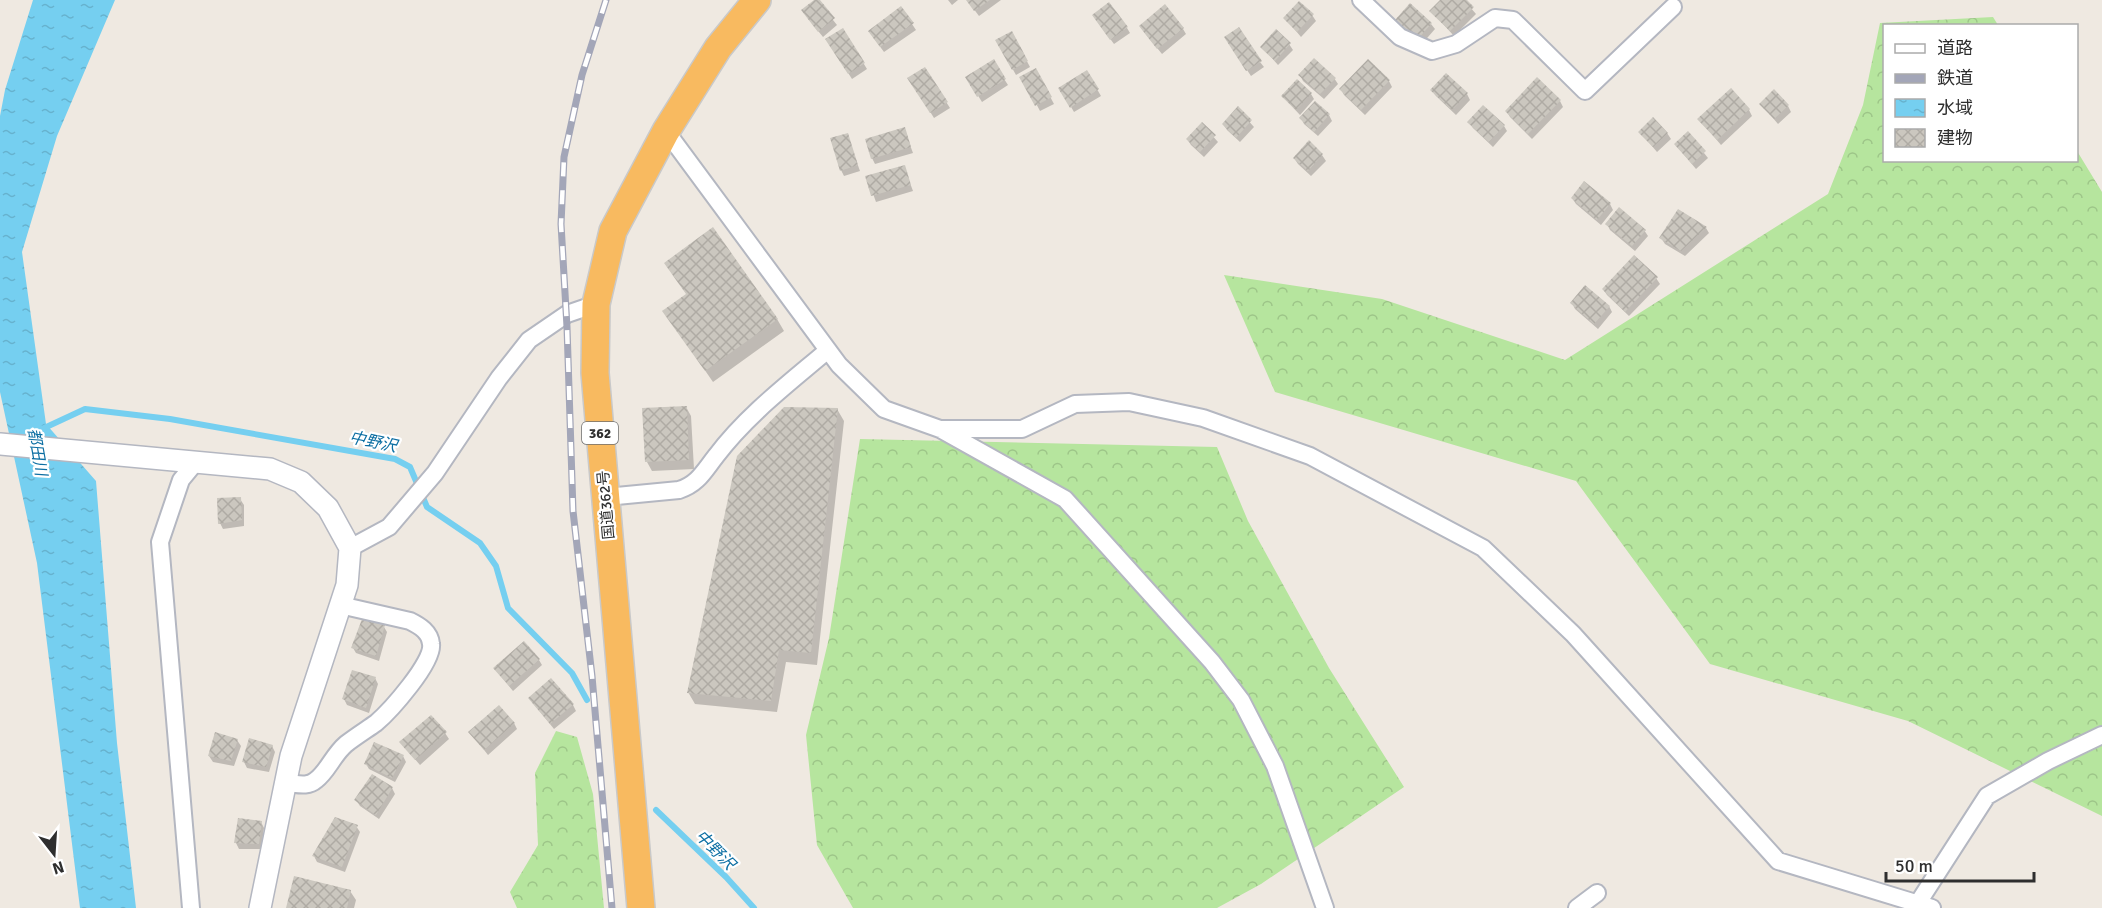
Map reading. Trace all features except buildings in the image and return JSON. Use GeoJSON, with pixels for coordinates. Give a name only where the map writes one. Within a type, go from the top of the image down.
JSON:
{"type":"FeatureCollection","features":[{"type":"Feature","properties":{"kind":"highway","name":"国道362号"},"geometry":{"type":"LineString","coordinates":[[641,908],[595,372],[596,304],[613,231],[666,131],[718,48],[757,0]]}},
{"type":"Feature","properties":{"kind":"street"},"geometry":{"type":"LineString","coordinates":[[1361,0],[1400,37],[1432,51],[1456,44],[1495,18],[1513,20],[1585,91],[1674,2]]}},
{"type":"Feature","properties":{"kind":"street"},"geometry":{"type":"LineString","coordinates":[[666,131],[839,365],[884,410],[940,429],[1065,499],[1212,662],[1241,700],[1275,766],[1325,908]]}},
{"type":"Feature","properties":{"kind":"street"},"geometry":{"type":"LineString","coordinates":[[350,548],[389,527],[397,518],[435,473],[499,378],[530,340],[567,314],[596,304]]}},
{"type":"Feature","properties":{"kind":"street"},"geometry":{"type":"LineString","coordinates":[[606,497],[679,490],[690,486],[701,478],[735,431],[828,350]]}},
{"type":"Feature","properties":{"kind":"street"},"geometry":{"type":"LineString","coordinates":[[940,429],[1022,429],[1074,404],[1129,402],[1203,418],[1310,456],[1483,548],[1573,634],[1778,861],[1925,905],[1987,796],[2048,761],[2102,735]]}},
{"type":"Feature","properties":{"kind":"street"},"geometry":{"type":"LineString","coordinates":[[0,444],[270,469],[301,482],[328,508],[350,548],[347,585],[291,756],[260,908]]}},
{"type":"Feature","properties":{"kind":"street"},"geometry":{"type":"LineString","coordinates":[[191,908],[160,542],[181,480],[195,463]]}},
{"type":"Feature","properties":{"kind":"street"},"geometry":{"type":"LineString","coordinates":[[285,783],[304,785],[316,781],[334,756],[376,723],[407,690],[431,652],[427,633],[420,626],[410,621],[340,605]]}},
{"type":"Feature","properties":{"kind":"street"},"geometry":{"type":"LineString","coordinates":[[1577,908],[1597,893]]}},
{"type":"Feature","properties":{"kind":"green space"},"geometry":{"type":"Polygon","coordinates":[[[1993,17],[1997,24],[1883,24],[1883,162],[2078,162],[2078,153],[2102,192],[2102,816],[1908,721],[1710,664],[1576,481],[1275,392],[1224,275],[1382,299],[1565,360],[1828,194],[1863,105],[1880,23],[1993,17]]]}},
{"type":"Feature","properties":{"kind":"green space"},"geometry":{"type":"Polygon","coordinates":[[[860,439],[1217,447],[1248,521],[1329,668],[1404,787],[1261,884],[1217,908],[853,908],[817,845],[806,735],[829,638],[860,439]]]}},
{"type":"Feature","properties":{"kind":"green space"},"geometry":{"type":"Polygon","coordinates":[[[556,731],[577,737],[593,794],[604,908],[517,908],[510,892],[538,845],[535,773],[556,731]]]}},
{"type":"Feature","properties":{"kind":"water","name":"都田川"},"geometry":{"type":"Polygon","coordinates":[[[33,0],[115,0],[57,136],[22,252],[46,424],[96,481],[117,743],[136,908],[80,908],[37,563],[0,392],[0,116],[5,90],[33,0]]]}},
{"type":"Feature","properties":{"kind":"waterway","name":"中野沢"},"geometry":{"type":"LineString","coordinates":[[42,429],[85,409],[170,419],[395,459],[410,467],[427,507],[480,543],[496,566],[508,608],[572,673],[587,700]]}},
{"type":"Feature","properties":{"kind":"waterway","name":"中野沢"},"geometry":{"type":"LineString","coordinates":[[656,810],[726,877],[754,908]]}},
{"type":"Feature","properties":{"kind":"railway"},"geometry":{"type":"LineString","coordinates":[[606,0],[582,75],[564,157],[561,224],[573,511],[592,676],[612,908]]}}]}
